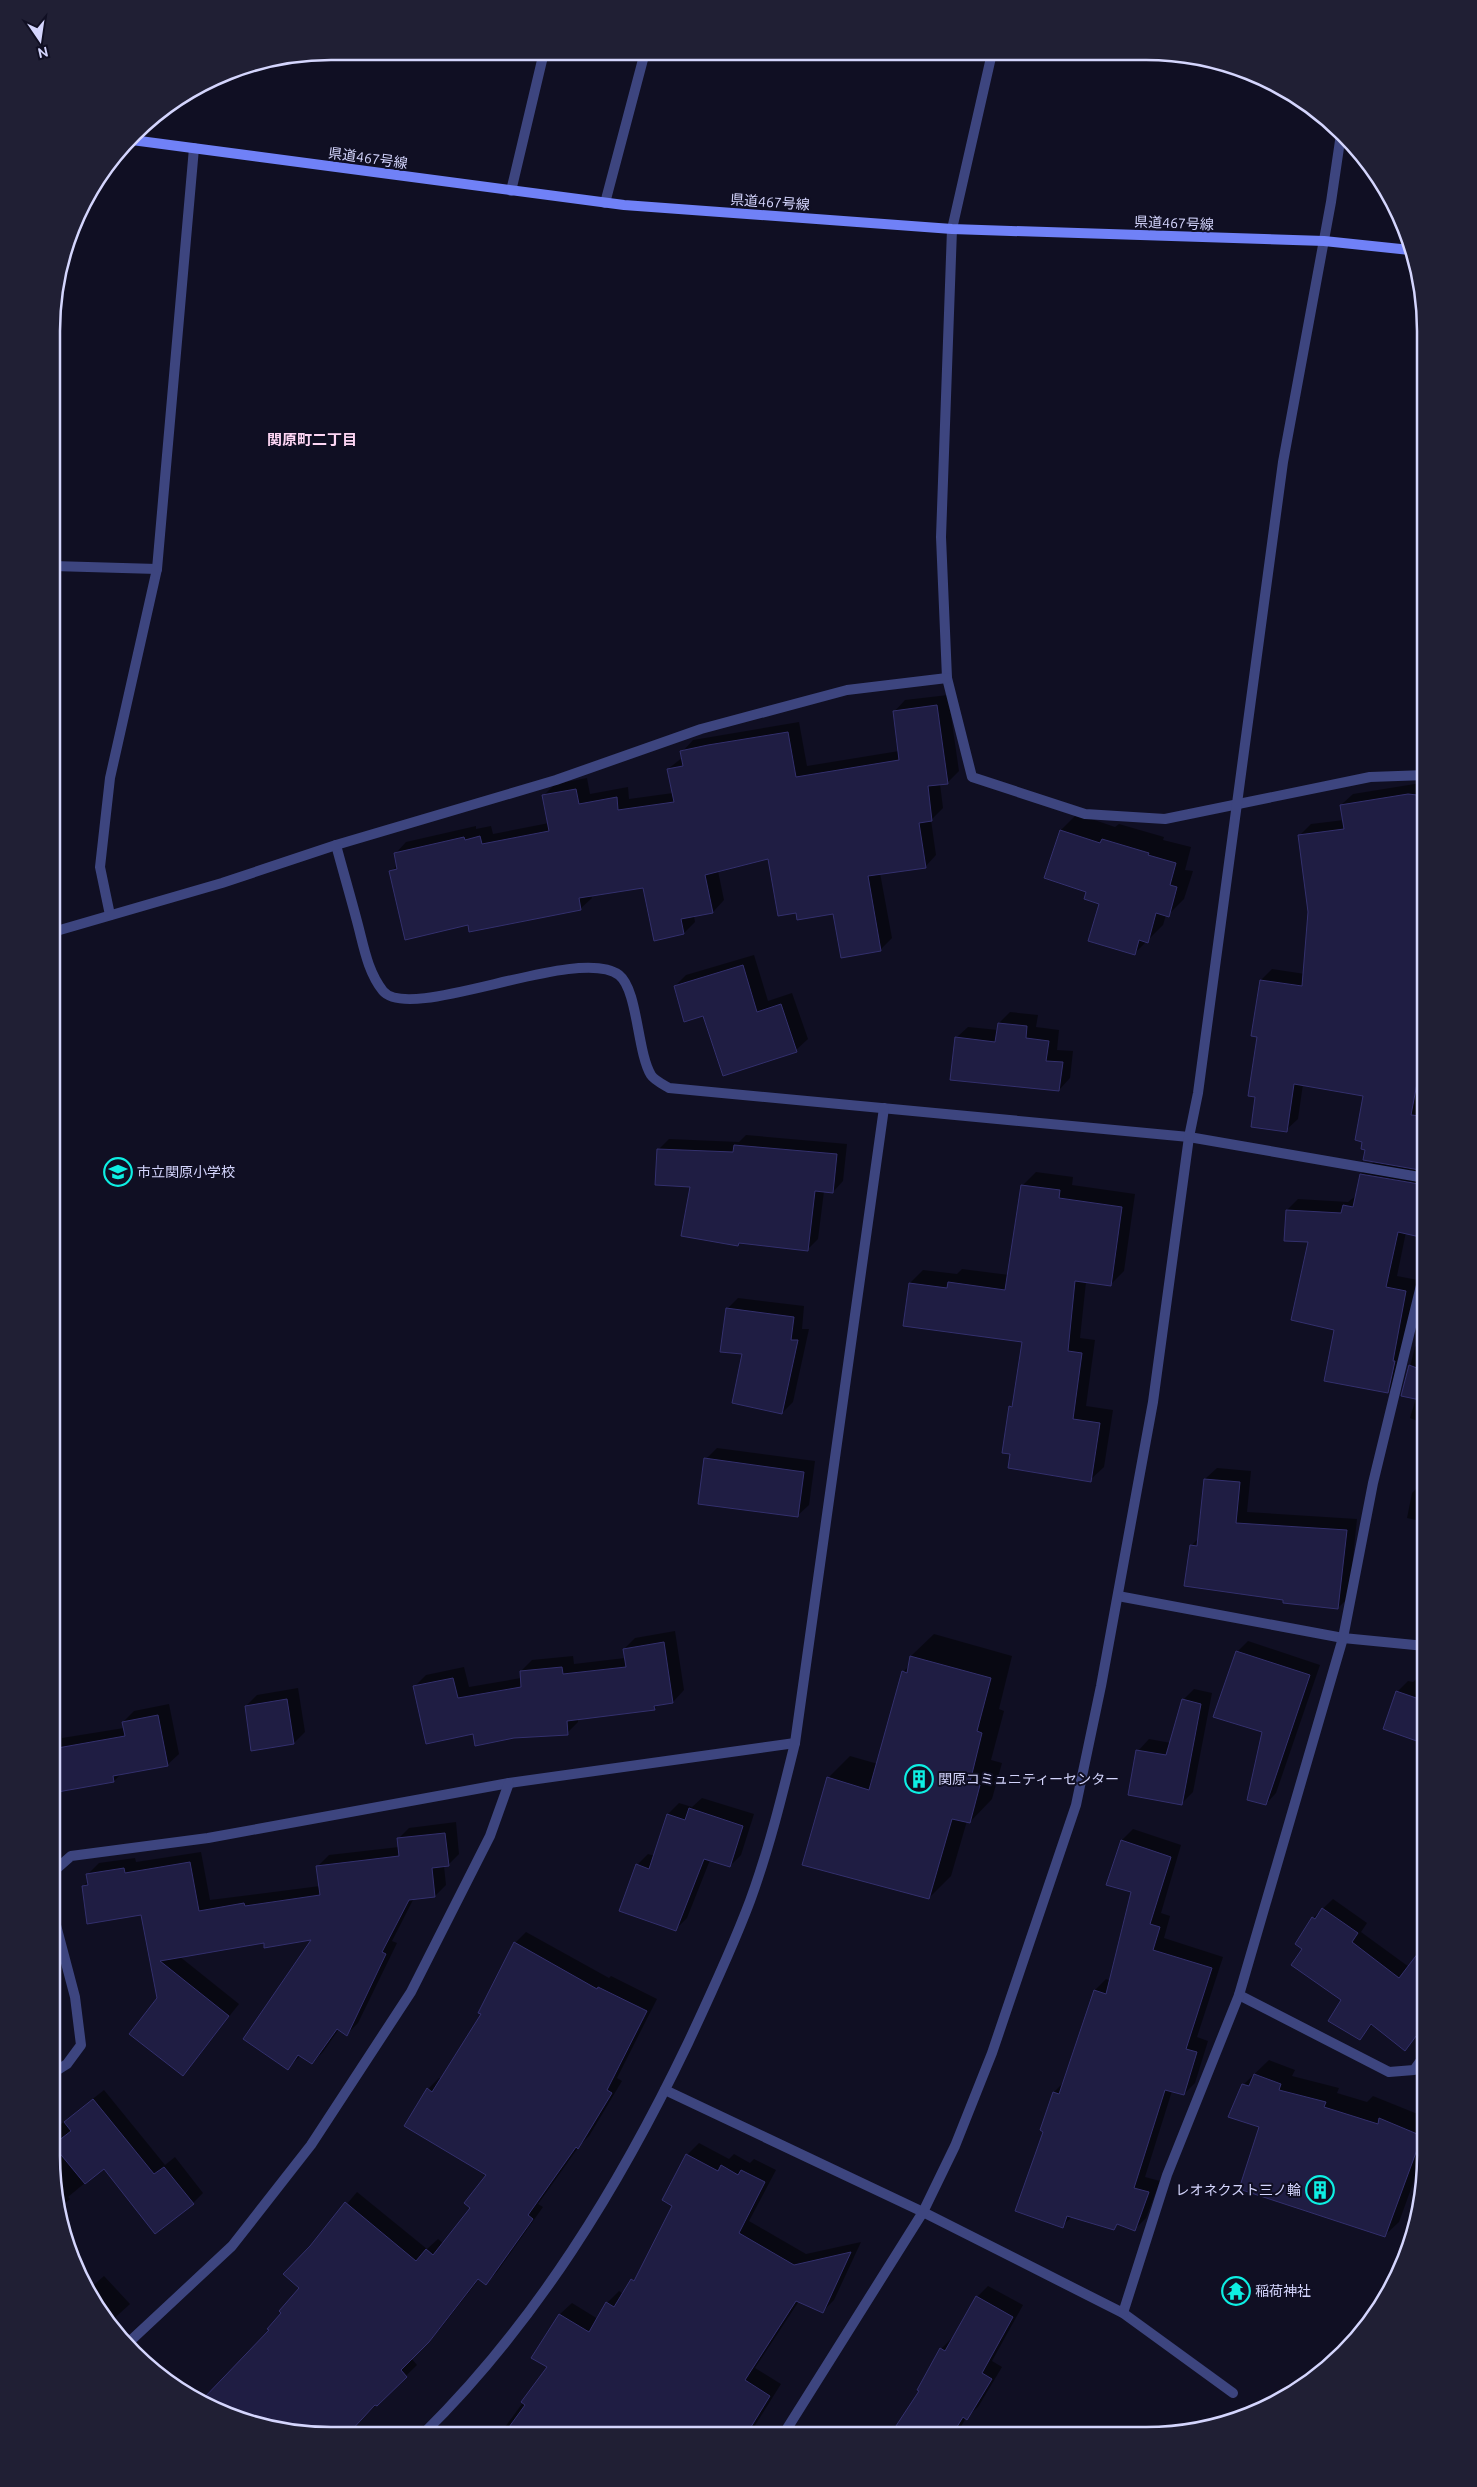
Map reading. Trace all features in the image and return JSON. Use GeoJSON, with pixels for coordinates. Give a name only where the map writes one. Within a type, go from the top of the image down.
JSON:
{"type":"FeatureCollection","features":[{"type":"Feature","properties":{"kind":"main road","name":"県道467号線"},"geometry":{"type":"LineString","coordinates":[[137,141],[605,203],[952,228],[1324,241],[1405,249]]}},
{"type":"Feature","properties":{"kind":"street"},"geometry":{"type":"LineString","coordinates":[[511,191],[542,60]]}},
{"type":"Feature","properties":{"kind":"street"},"geometry":{"type":"LineString","coordinates":[[605,203],[643,60]]}},
{"type":"Feature","properties":{"kind":"street"},"geometry":{"type":"LineString","coordinates":[[990,60],[952,228],[941,536],[947,678],[972,777],[1085,814],[1165,819],[1238,806],[1370,777],[1417,775]]}},
{"type":"Feature","properties":{"kind":"street"},"geometry":{"type":"LineString","coordinates":[[788,2427],[924,2212],[955,2146],[992,2053],[1076,1805],[1118,1596],[1153,1402],[1189,1137],[1198,1094],[1238,806],[1283,462],[1324,241],[1340,141]]}},
{"type":"Feature","properties":{"kind":"street"},"geometry":{"type":"LineString","coordinates":[[110,915],[100,867],[110,778],[157,569],[194,148]]}},
{"type":"Feature","properties":{"kind":"street"},"geometry":{"type":"LineString","coordinates":[[60,566],[157,569]]}},
{"type":"Feature","properties":{"kind":"street"},"geometry":{"type":"LineString","coordinates":[[60,930],[222,883],[336,845],[556,780],[701,729],[847,690],[947,678]]}},
{"type":"Feature","properties":{"kind":"street"},"geometry":{"type":"LineString","coordinates":[[336,845],[372,975],[385,994],[403,1001],[440,996],[565,970],[596,968],[619,975],[631,992],[634,1013],[651,1076],[669,1088],[1189,1137],[1417,1176]]}},
{"type":"Feature","properties":{"kind":"street"},"geometry":{"type":"LineString","coordinates":[[430,2427],[521,2322],[598,2213],[665,2090],[710,1995],[750,1901],[774,1828],[795,1743],[884,1108]]}},
{"type":"Feature","properties":{"kind":"street"},"geometry":{"type":"LineString","coordinates":[[1122,2313],[1167,2175],[1239,1995],[1343,1638],[1374,1483],[1417,1303]]}},
{"type":"Feature","properties":{"kind":"street"},"geometry":{"type":"LineString","coordinates":[[1118,1596],[1343,1638],[1417,1645]]}},
{"type":"Feature","properties":{"kind":"street"},"geometry":{"type":"LineString","coordinates":[[60,1866],[71,1856],[208,1838],[509,1783],[795,1743]]}},
{"type":"Feature","properties":{"kind":"street"},"geometry":{"type":"LineString","coordinates":[[131,2340],[232,2246],[311,2145],[411,1992],[490,1836],[509,1783]]}},
{"type":"Feature","properties":{"kind":"street"},"geometry":{"type":"LineString","coordinates":[[60,1940],[75,1997],[81,2045],[67,2064],[60,2068]]}},
{"type":"Feature","properties":{"kind":"street"},"geometry":{"type":"LineString","coordinates":[[1239,1995],[1389,2072],[1414,2070],[1417,2066]]}},
{"type":"Feature","properties":{"kind":"street"},"geometry":{"type":"LineString","coordinates":[[665,2090],[924,2212],[1122,2313],[1233,2393]]}},
{"type":"Feature","properties":{"kind":"building"},"geometry":{"type":"Polygon","coordinates":[[[937,705],[948,784],[928,786],[932,821],[919,823],[926,868],[868,876],[881,951],[841,958],[833,914],[797,920],[796,913],[778,916],[768,859],[705,875],[713,913],[681,919],[684,934],[654,941],[643,888],[579,898],[581,910],[469,932],[468,925],[405,940],[389,871],[397,869],[394,853],[464,837],[465,840],[480,836],[482,844],[549,831],[542,795],[576,789],[579,804],[617,797],[618,810],[674,802],[667,769],[683,766],[680,751],[708,745],[788,732],[796,777],[899,760],[893,711],[937,705]]]}},
{"type":"Feature","properties":{"kind":"building"},"geometry":{"type":"Polygon","coordinates":[[[1408,794],[1417,795],[1417,1083],[1411,1115],[1417,1116],[1417,1170],[1363,1160],[1365,1150],[1361,1149],[1362,1142],[1355,1140],[1363,1096],[1294,1084],[1287,1132],[1251,1127],[1255,1097],[1248,1096],[1257,1037],[1251,1036],[1260,980],[1302,986],[1308,912],[1298,835],[1344,829],[1340,805],[1408,794]]]}},
{"type":"Feature","properties":{"kind":"building"},"geometry":{"type":"Polygon","coordinates":[[[1060,830],[1100,843],[1102,839],[1176,863],[1170,885],[1177,887],[1169,917],[1156,913],[1148,943],[1139,940],[1135,955],[1088,941],[1099,904],[1084,899],[1086,892],[1044,878],[1060,830]]]}},
{"type":"Feature","properties":{"kind":"building"},"geometry":{"type":"Polygon","coordinates":[[[743,965],[757,1012],[781,1004],[797,1052],[723,1076],[703,1016],[684,1022],[674,986],[743,965]]]}},
{"type":"Feature","properties":{"kind":"building"},"geometry":{"type":"Polygon","coordinates":[[[998,1023],[1027,1026],[1026,1038],[1049,1041],[1046,1061],[1063,1062],[1059,1091],[950,1080],[955,1037],[995,1042],[998,1023]]]}},
{"type":"Feature","properties":{"kind":"building"},"geometry":{"type":"Polygon","coordinates":[[[734,1145],[837,1154],[833,1193],[815,1191],[808,1251],[739,1243],[738,1246],[681,1236],[690,1187],[655,1185],[657,1149],[733,1152],[734,1145]]]}},
{"type":"Feature","properties":{"kind":"building"},"geometry":{"type":"Polygon","coordinates":[[[1360,1174],[1417,1184],[1417,1236],[1398,1232],[1386,1287],[1406,1291],[1388,1393],[1324,1381],[1334,1330],[1291,1320],[1308,1242],[1284,1241],[1286,1210],[1341,1213],[1343,1205],[1353,1207],[1360,1174]]]}},
{"type":"Feature","properties":{"kind":"building"},"geometry":{"type":"Polygon","coordinates":[[[1021,1185],[1060,1190],[1059,1198],[1122,1207],[1111,1286],[1075,1281],[1068,1351],[1082,1353],[1073,1419],[1100,1423],[1091,1482],[1008,1468],[1010,1454],[1002,1453],[1009,1406],[1012,1407],[1022,1342],[903,1326],[909,1283],[947,1288],[948,1282],[1005,1290],[1021,1185]]]}},
{"type":"Feature","properties":{"kind":"building"},"geometry":{"type":"Polygon","coordinates":[[[726,1308],[794,1317],[791,1340],[798,1340],[782,1414],[732,1403],[742,1354],[720,1352],[726,1308]]]}},
{"type":"Feature","properties":{"kind":"building"},"geometry":{"type":"Polygon","coordinates":[[[1409,1365],[1417,1368],[1417,1399],[1401,1396],[1409,1365]]]}},
{"type":"Feature","properties":{"kind":"building"},"geometry":{"type":"Polygon","coordinates":[[[704,1458],[804,1472],[798,1517],[698,1504],[704,1458]]]}},
{"type":"Feature","properties":{"kind":"building"},"geometry":{"type":"Polygon","coordinates":[[[1204,1479],[1240,1482],[1236,1523],[1347,1530],[1338,1609],[1283,1603],[1283,1600],[1184,1586],[1190,1545],[1197,1546],[1204,1479]]]}},
{"type":"Feature","properties":{"kind":"building"},"geometry":{"type":"Polygon","coordinates":[[[664,1642],[673,1703],[654,1706],[655,1710],[567,1721],[568,1735],[514,1738],[475,1746],[473,1734],[426,1744],[413,1686],[453,1678],[458,1698],[521,1687],[520,1671],[562,1667],[563,1674],[626,1667],[623,1649],[664,1642]]]}},
{"type":"Feature","properties":{"kind":"building"},"geometry":{"type":"Polygon","coordinates":[[[1236,1651],[1310,1675],[1266,1805],[1247,1800],[1262,1732],[1213,1717],[1236,1651]]]}},
{"type":"Feature","properties":{"kind":"building","name":"関原コミュニティーセンター"},"geometry":{"type":"Polygon","coordinates":[[[910,1656],[991,1678],[977,1731],[982,1733],[970,1782],[980,1785],[970,1823],[952,1819],[929,1899],[802,1865],[827,1777],[869,1790],[902,1671],[907,1673],[910,1656]]]}},
{"type":"Feature","properties":{"kind":"building"},"geometry":{"type":"Polygon","coordinates":[[[1396,1691],[1417,1698],[1417,1741],[1383,1729],[1396,1691]]]}},
{"type":"Feature","properties":{"kind":"building"},"geometry":{"type":"Polygon","coordinates":[[[287,1699],[294,1744],[251,1751],[245,1706],[287,1699]]]}},
{"type":"Feature","properties":{"kind":"building"},"geometry":{"type":"Polygon","coordinates":[[[1182,1699],[1201,1704],[1182,1805],[1128,1795],[1136,1750],[1166,1755],[1182,1699]]]}},
{"type":"Feature","properties":{"kind":"building"},"geometry":{"type":"Polygon","coordinates":[[[158,1715],[168,1766],[113,1776],[114,1782],[60,1792],[60,1748],[125,1736],[122,1722],[158,1715]]]}},
{"type":"Feature","properties":{"kind":"building"},"geometry":{"type":"Polygon","coordinates":[[[689,1808],[743,1826],[730,1867],[704,1859],[676,1931],[619,1911],[636,1864],[649,1869],[667,1814],[685,1820],[689,1808]]]}},
{"type":"Feature","properties":{"kind":"building"},"geometry":{"type":"Polygon","coordinates":[[[445,1833],[449,1866],[432,1868],[435,1897],[409,1900],[382,1952],[386,1954],[347,2036],[337,2029],[312,2064],[298,2055],[288,2070],[243,2039],[311,1940],[264,1948],[264,1943],[160,1961],[229,2016],[183,2076],[129,2034],[157,1998],[141,1915],[87,1924],[82,1886],[88,1885],[86,1874],[124,1868],[125,1873],[190,1862],[199,1911],[244,1903],[245,1906],[320,1895],[316,1866],[399,1856],[397,1838],[445,1833]]]}},
{"type":"Feature","properties":{"kind":"building"},"geometry":{"type":"Polygon","coordinates":[[[1121,1840],[1171,1857],[1150,1924],[1160,1927],[1153,1950],[1212,1968],[1186,2049],[1197,2052],[1184,2095],[1165,2090],[1134,2188],[1149,2192],[1135,2231],[1117,2224],[1114,2230],[1067,2216],[1063,2228],[1015,2211],[1043,2132],[1040,2130],[1053,2092],[1059,2094],[1094,1990],[1106,1994],[1131,1892],[1106,1885],[1121,1840]]]}},
{"type":"Feature","properties":{"kind":"building"},"geometry":{"type":"Polygon","coordinates":[[[1322,1908],[1358,1933],[1352,1942],[1399,1978],[1417,1954],[1417,2035],[1405,2051],[1371,2024],[1360,2040],[1328,2021],[1341,2000],[1291,1965],[1302,1949],[1295,1944],[1312,1917],[1315,1919],[1322,1908]]]}},
{"type":"Feature","properties":{"kind":"building"},"geometry":{"type":"Polygon","coordinates":[[[514,1942],[597,1989],[598,1987],[647,2011],[607,2090],[612,2093],[578,2149],[576,2147],[528,2215],[533,2219],[486,2285],[478,2279],[429,2342],[401,2370],[407,2377],[377,2406],[375,2405],[355,2427],[296,2425],[278,2422],[244,2413],[206,2396],[269,2330],[267,2329],[281,2313],[279,2311],[299,2288],[283,2274],[310,2246],[345,2202],[416,2261],[426,2249],[433,2255],[470,2208],[464,2203],[486,2175],[404,2126],[427,2088],[432,2092],[481,2014],[478,2013],[514,1942]]]}},
{"type":"Feature","properties":{"kind":"building"},"geometry":{"type":"Polygon","coordinates":[[[1254,2074],[1281,2084],[1279,2090],[1326,2102],[1324,2107],[1378,2124],[1379,2118],[1417,2134],[1417,2150],[1385,2237],[1239,2189],[1259,2127],[1228,2117],[1242,2084],[1249,2086],[1254,2074]]]}},
{"type":"Feature","properties":{"kind":"building"},"geometry":{"type":"Polygon","coordinates":[[[93,2099],[154,2174],[164,2167],[194,2204],[155,2234],[104,2169],[85,2184],[60,2154],[60,2140],[71,2131],[64,2122],[93,2099]]]}},
{"type":"Feature","properties":{"kind":"building"},"geometry":{"type":"Polygon","coordinates":[[[686,2154],[718,2171],[721,2165],[738,2175],[741,2170],[765,2182],[739,2233],[794,2265],[851,2252],[823,2313],[796,2301],[745,2380],[770,2396],[751,2427],[509,2427],[525,2405],[521,2402],[547,2367],[531,2358],[559,2314],[589,2332],[606,2302],[614,2307],[631,2279],[634,2281],[672,2206],[662,2200],[686,2154]]]}},
{"type":"Feature","properties":{"kind":"building"},"geometry":{"type":"Polygon","coordinates":[[[976,2296],[1013,2317],[982,2373],[992,2379],[967,2420],[963,2417],[957,2427],[895,2427],[919,2391],[917,2390],[940,2348],[945,2351],[976,2296]]]}},
{"type":"Feature","properties":{"kind":"place","name":"市立関原小学校"},"geometry":{"type":"Point","coordinates":[118,1172]}},
{"type":"Feature","properties":{"kind":"place","name":"関原コミュニティーセンター"},"geometry":{"type":"Point","coordinates":[919,1779]}},
{"type":"Feature","properties":{"kind":"place","name":"レオネクスト三ノ輪"},"geometry":{"type":"Point","coordinates":[1320,2190]}},
{"type":"Feature","properties":{"kind":"place","name":"稲荷神社"},"geometry":{"type":"Point","coordinates":[1236,2291]}},
{"type":"Feature","properties":{"kind":"district","name":"関原町二丁目"},"geometry":{"type":"Point","coordinates":[312,440]}}]}
